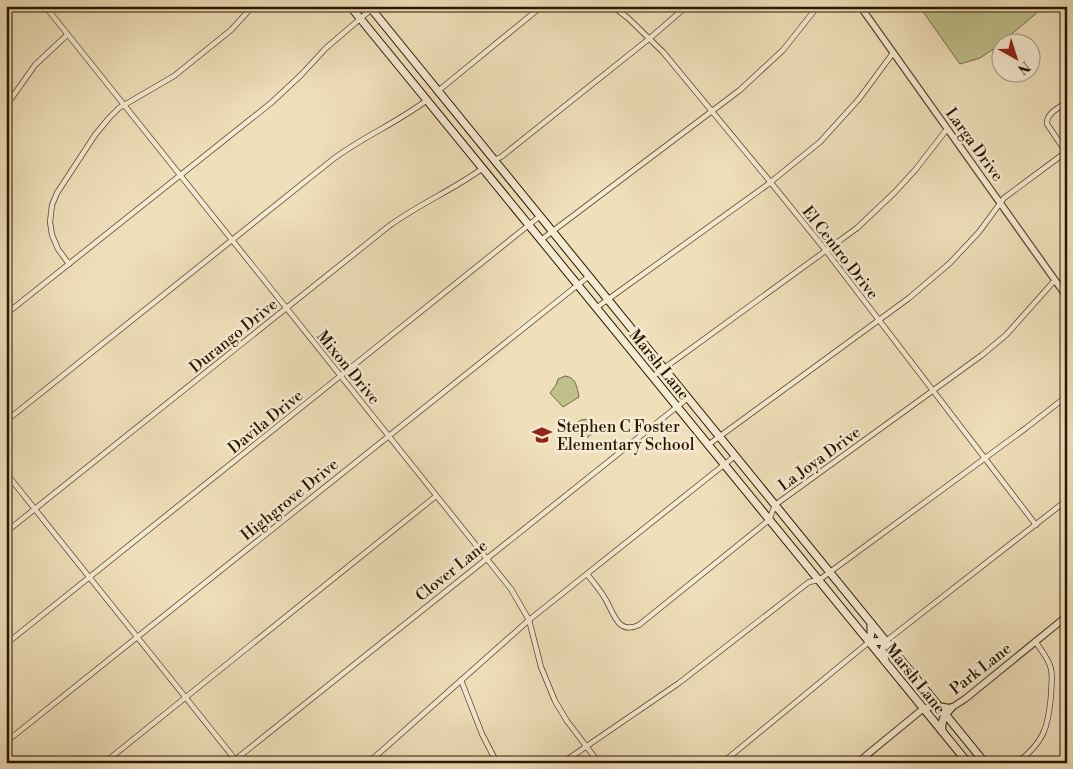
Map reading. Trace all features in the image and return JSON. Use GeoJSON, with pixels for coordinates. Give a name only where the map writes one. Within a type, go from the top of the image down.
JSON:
{"type":"FeatureCollection","features":[{"type":"Feature","properties":{"kind":"main road","name":"Marsh Lane"},"geometry":{"type":"LineString","coordinates":[[350,6],[968,763]]}},
{"type":"Feature","properties":{"kind":"main road","name":"Marsh Lane"},"geometry":{"type":"LineString","coordinates":[[372,7],[438,91],[985,763]]}},
{"type":"Feature","properties":{"kind":"main road"},"geometry":{"type":"LineString","coordinates":[[427,100],[438,91]]}},
{"type":"Feature","properties":{"kind":"main road"},"geometry":{"type":"LineString","coordinates":[[483,168],[494,160]]}},
{"type":"Feature","properties":{"kind":"main road"},"geometry":{"type":"LineString","coordinates":[[871,623],[869,642],[886,641],[883,650],[885,661]]}},
{"type":"Feature","properties":{"kind":"main road"},"geometry":{"type":"LineString","coordinates":[[924,708],[927,696],[926,690]]}},
{"type":"Feature","properties":{"kind":"main road"},"geometry":{"type":"LineString","coordinates":[[942,731],[941,723],[945,714],[951,708]]}},
{"type":"Feature","properties":{"kind":"street","name":"Mixon Drive"},"geometry":{"type":"LineString","coordinates":[[45,6],[511,589],[529,620],[546,683],[567,722],[599,763]]}},
{"type":"Feature","properties":{"kind":"street"},"geometry":{"type":"LineString","coordinates":[[69,264],[58,249],[52,235],[50,222],[52,204],[57,193],[100,127],[124,105],[174,76],[231,30],[253,6]]}},
{"type":"Feature","properties":{"kind":"street"},"geometry":{"type":"LineString","coordinates":[[438,91],[542,6]]}},
{"type":"Feature","properties":{"kind":"street","name":"El Centro Drive"},"geometry":{"type":"LineString","coordinates":[[612,6],[650,38],[770,182],[934,390],[1036,525]]}},
{"type":"Feature","properties":{"kind":"street"},"geometry":{"type":"LineString","coordinates":[[494,160],[501,157],[650,38],[687,6]]}},
{"type":"Feature","properties":{"kind":"street"},"geometry":{"type":"LineString","coordinates":[[541,240],[740,90],[783,50],[818,6]]}},
{"type":"Feature","properties":{"kind":"street","name":"Larga Drive"},"geometry":{"type":"LineString","coordinates":[[860,6],[1067,297]]}},
{"type":"Feature","properties":{"kind":"street"},"geometry":{"type":"LineString","coordinates":[[6,314],[271,103],[302,75],[326,48],[372,7]]}},
{"type":"Feature","properties":{"kind":"street"},"geometry":{"type":"LineString","coordinates":[[6,106],[35,65],[67,35]]}},
{"type":"Feature","properties":{"kind":"street"},"geometry":{"type":"LineString","coordinates":[[596,308],[814,148],[840,122],[859,99],[893,52]]}},
{"type":"Feature","properties":{"kind":"street"},"geometry":{"type":"LineString","coordinates":[[6,421],[346,149],[392,124],[427,100]]}},
{"type":"Feature","properties":{"kind":"street"},"geometry":{"type":"LineString","coordinates":[[708,445],[879,321],[950,263],[979,232],[1004,198],[1066,152],[1046,121],[1048,116],[1067,102]]}},
{"type":"Feature","properties":{"kind":"street"},"geometry":{"type":"LineString","coordinates":[[652,377],[857,228],[916,169],[947,129]]}},
{"type":"Feature","properties":{"kind":"street","name":"Durango Drive"},"geometry":{"type":"LineString","coordinates":[[6,532],[402,216],[448,192],[483,168]]}},
{"type":"Feature","properties":{"kind":"street","name":"Davila Drive"},"geometry":{"type":"LineString","coordinates":[[6,644],[540,216]]}},
{"type":"Feature","properties":{"kind":"street","name":"Highgrove Drive"},"geometry":{"type":"LineString","coordinates":[[6,742],[589,276]]}},
{"type":"Feature","properties":{"kind":"street","name":"La Joya Drive"},"geometry":{"type":"LineString","coordinates":[[587,574],[599,588],[616,620],[623,626],[634,627],[769,520],[775,505],[982,355],[1006,334],[1055,280]]}},
{"type":"Feature","properties":{"kind":"street"},"geometry":{"type":"LineString","coordinates":[[562,763],[702,667],[809,582],[819,580],[1067,396]]}},
{"type":"Feature","properties":{"kind":"street","name":"Clover Lane"},"geometry":{"type":"LineString","coordinates":[[235,762],[486,558],[688,398]]}},
{"type":"Feature","properties":{"kind":"street"},"geometry":{"type":"LineString","coordinates":[[368,763],[529,620],[735,456]]}},
{"type":"Feature","properties":{"kind":"street"},"geometry":{"type":"LineString","coordinates":[[6,473],[186,697],[235,762]]}},
{"type":"Feature","properties":{"kind":"street"},"geometry":{"type":"LineString","coordinates":[[104,763],[436,496]]}},
{"type":"Feature","properties":{"kind":"street"},"geometry":{"type":"LineString","coordinates":[[886,641],[1067,500]]}},
{"type":"Feature","properties":{"kind":"street","name":"Park Lane"},"geometry":{"type":"LineString","coordinates":[[924,708],[940,706],[951,708],[965,699],[1067,616]]}},
{"type":"Feature","properties":{"kind":"street"},"geometry":{"type":"LineString","coordinates":[[722,763],[869,642]]}},
{"type":"Feature","properties":{"kind":"street"},"geometry":{"type":"LineString","coordinates":[[1017,763],[1041,738],[1047,726],[1049,715],[1052,685],[1051,668],[1036,642]]}},
{"type":"Feature","properties":{"kind":"street"},"geometry":{"type":"LineString","coordinates":[[461,680],[482,734],[497,763]]}},
{"type":"Feature","properties":{"kind":"street"},"geometry":{"type":"LineString","coordinates":[[857,763],[924,708]]}},
{"type":"Feature","properties":{"kind":"green space"},"geometry":{"type":"Polygon","coordinates":[[[919,6],[1045,6],[1014,32],[990,32],[990,51],[980,58],[960,64],[919,6]]]}},
{"type":"Feature","properties":{"kind":"green space"},"geometry":{"type":"Polygon","coordinates":[[[565,376],[574,380],[579,397],[563,407],[550,393],[558,379],[565,376]]]}},
{"type":"Feature","properties":{"kind":"green space"},"geometry":{"type":"Polygon","coordinates":[[[588,419],[593,423],[594,432],[588,437],[583,438],[572,426],[581,420],[588,419]]]}},
{"type":"Feature","properties":{"kind":"place","name":"Stephen C Foster Elementary School"},"geometry":{"type":"Point","coordinates":[542,435]}}]}
